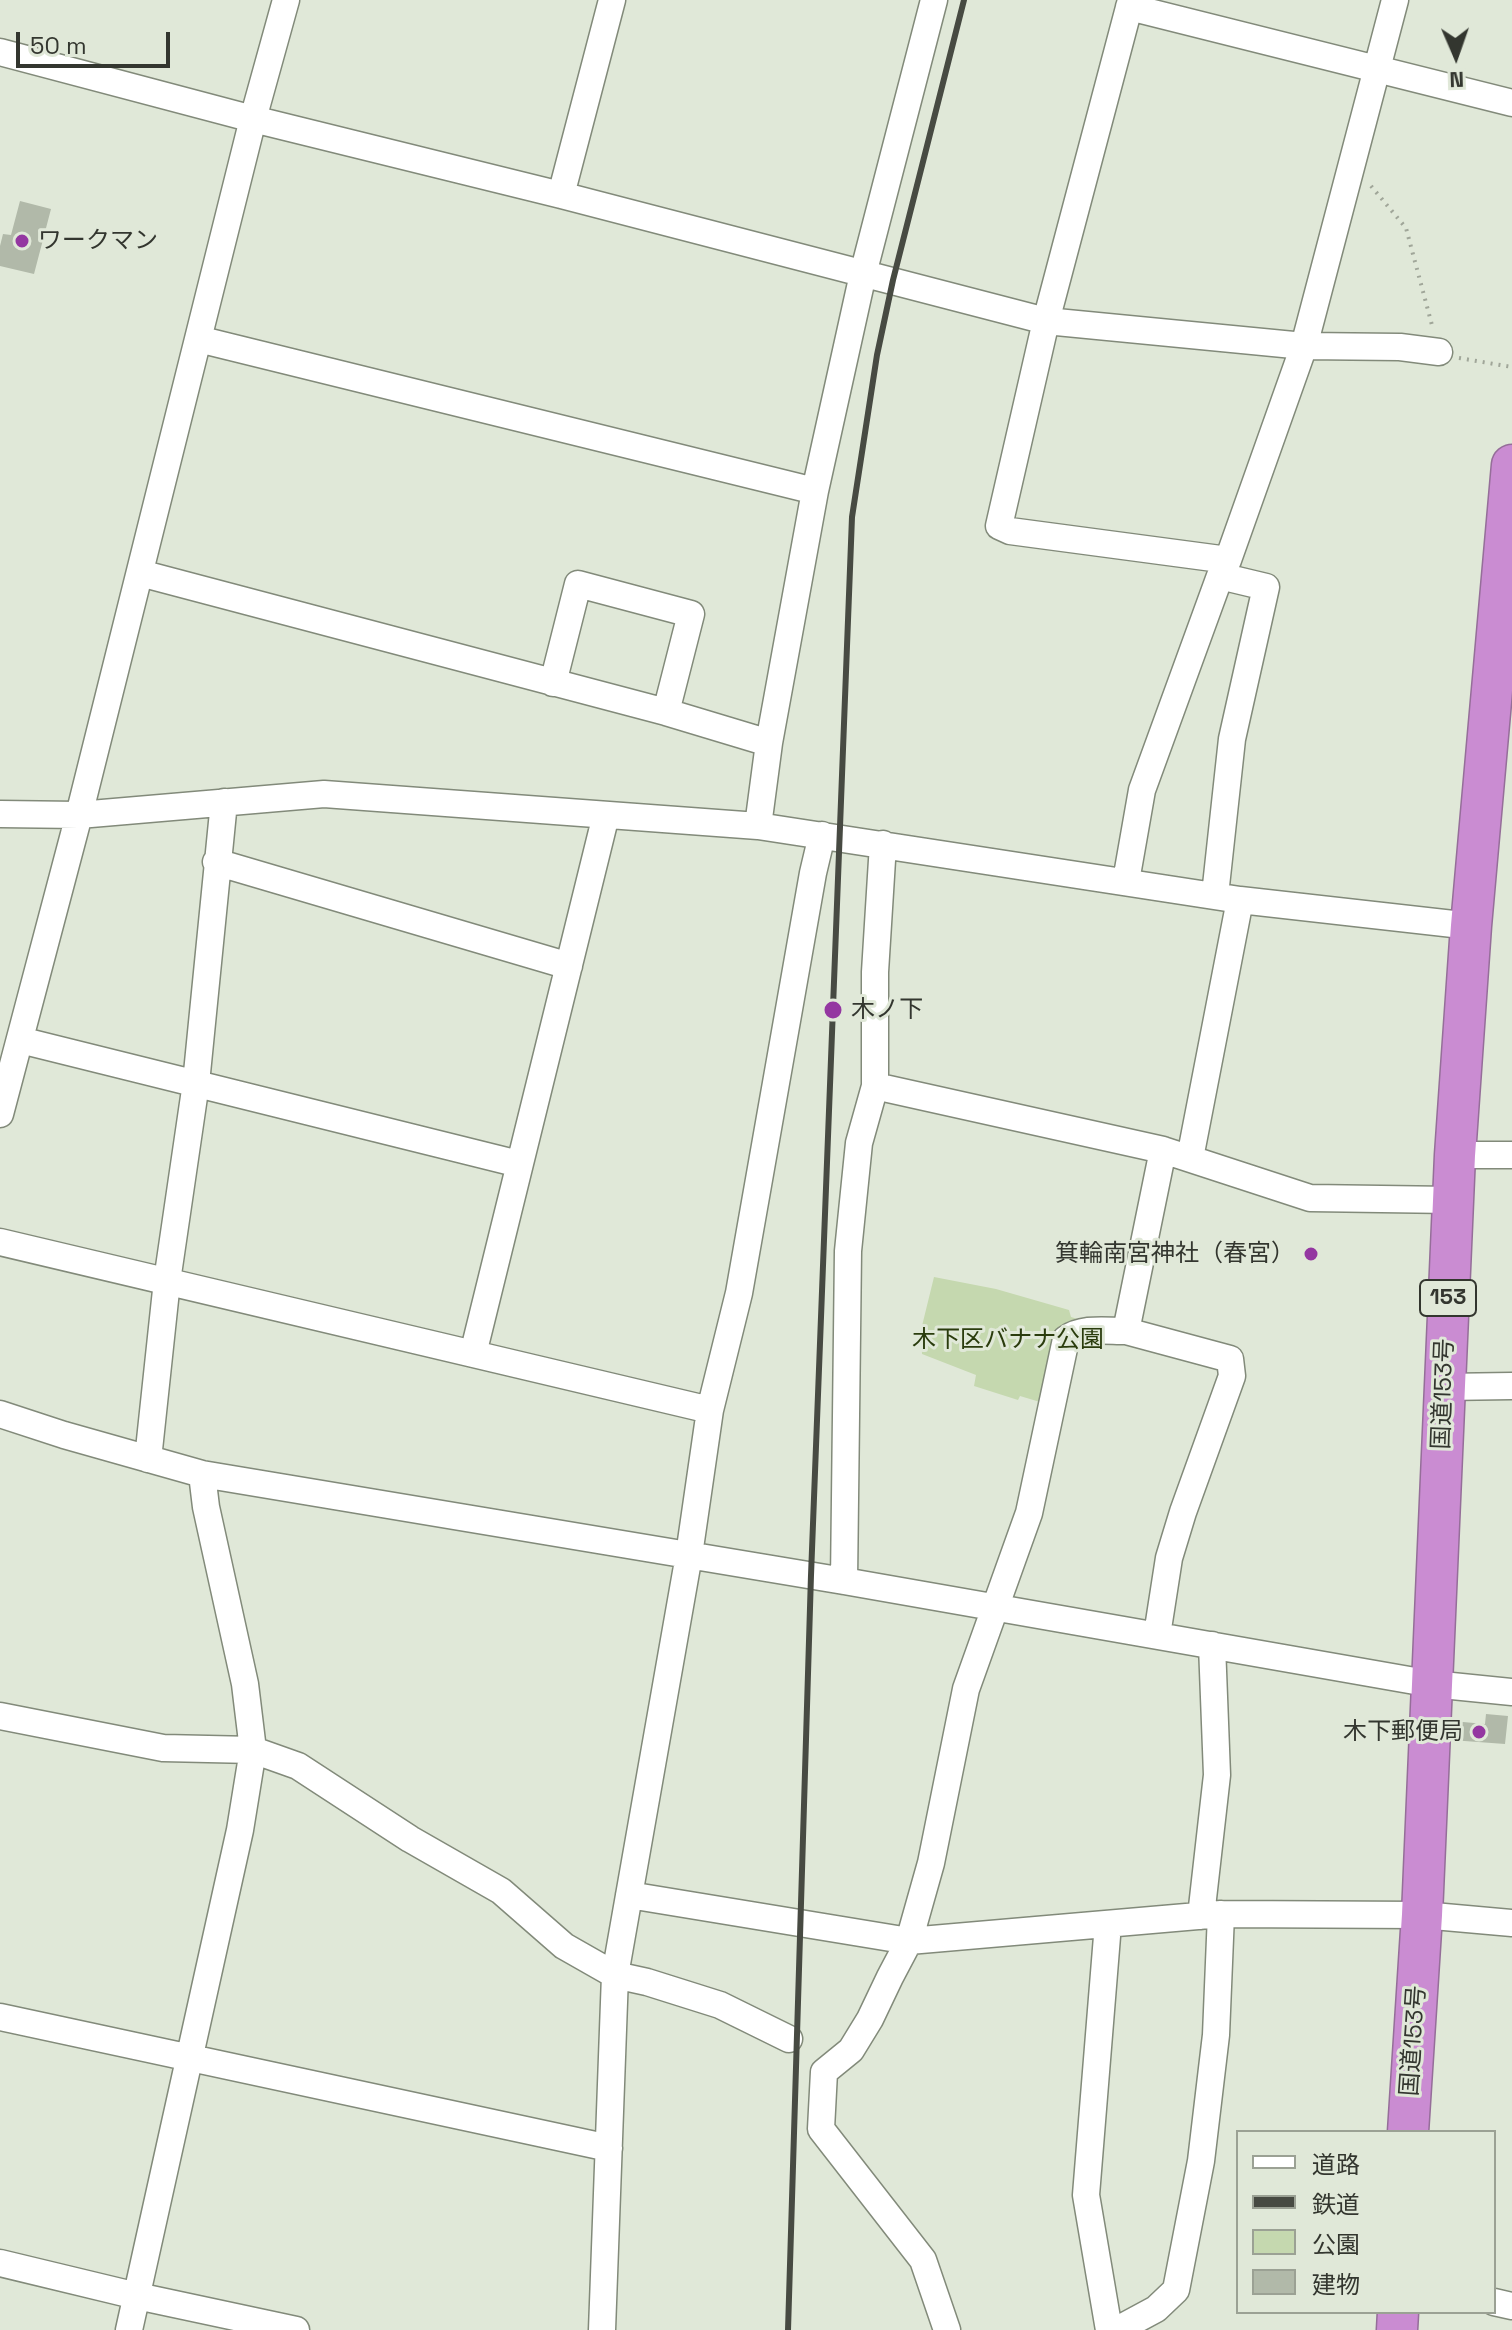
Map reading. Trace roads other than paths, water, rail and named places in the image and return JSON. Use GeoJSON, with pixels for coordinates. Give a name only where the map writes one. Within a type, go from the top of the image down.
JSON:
{"type":"FeatureCollection","features":[{"type":"Feature","properties":{"kind":"highway","name":"国道153号"},"geometry":{"type":"LineString","coordinates":[[1408,2130],[1422,1915],[1452,1200],[1471,926],[1505,625],[1512,465]]}},
{"type":"Feature","properties":{"kind":"street"},"geometry":{"type":"LineString","coordinates":[[0,1114],[286,0]]}},
{"type":"Feature","properties":{"kind":"street"},"geometry":{"type":"LineString","coordinates":[[561,195],[612,0]]}},
{"type":"Feature","properties":{"kind":"street"},"geometry":{"type":"LineString","coordinates":[[758,826],[769,743],[815,491],[863,274],[934,0]]}},
{"type":"Feature","properties":{"kind":"street"},"geometry":{"type":"LineString","coordinates":[[1126,881],[1142,790],[1304,346],[1395,0]]}},
{"type":"Feature","properties":{"kind":"street"},"geometry":{"type":"LineString","coordinates":[[1190,1158],[1227,897],[1232,739],[1266,587],[1224,568],[1010,531],[999,526],[1046,321],[1130,3],[1512,103]]}},
{"type":"Feature","properties":{"kind":"street"},"geometry":{"type":"LineString","coordinates":[[0,52],[1046,321],[1304,346],[1400,347],[1439,352]]}},
{"type":"Feature","properties":{"kind":"street"},"geometry":{"type":"LineString","coordinates":[[198,339],[815,491]]}},
{"type":"Feature","properties":{"kind":"street"},"geometry":{"type":"LineString","coordinates":[[140,573],[666,712],[769,743]]}},
{"type":"Feature","properties":{"kind":"street"},"geometry":{"type":"LineString","coordinates":[[553,683],[578,584],[691,614],[666,712]]}},
{"type":"Feature","properties":{"kind":"street"},"geometry":{"type":"LineString","coordinates":[[0,814],[79,815],[324,794],[758,826],[1227,897],[1471,926]]}},
{"type":"Feature","properties":{"kind":"street"},"geometry":{"type":"LineString","coordinates":[[148,1459],[167,1281],[196,1083],[224,802]]}},
{"type":"Feature","properties":{"kind":"street"},"geometry":{"type":"LineString","coordinates":[[473,1354],[606,815]]}},
{"type":"Feature","properties":{"kind":"street"},"geometry":{"type":"LineString","coordinates":[[602,2330],[615,1975],[689,1555],[710,1410],[739,1293],[822,835]]}},
{"type":"Feature","properties":{"kind":"street"},"geometry":{"type":"LineString","coordinates":[[844,1581],[848,1251],[859,1143],[875,1086],[875,972],[883,844]]}},
{"type":"Feature","properties":{"kind":"street"},"geometry":{"type":"LineString","coordinates":[[216,862],[569,966]]}},
{"type":"Feature","properties":{"kind":"street"},"geometry":{"type":"LineString","coordinates":[[20,1040],[519,1164]]}},
{"type":"Feature","properties":{"kind":"street"},"geometry":{"type":"LineString","coordinates":[[875,1086],[1163,1150],[1310,1198],[1452,1200]]}},
{"type":"Feature","properties":{"kind":"street"},"geometry":{"type":"LineString","coordinates":[[1126,1331],[1163,1150]]}},
{"type":"Feature","properties":{"kind":"street"},"geometry":{"type":"LineString","coordinates":[[1455,1155],[1512,1155]]}},
{"type":"Feature","properties":{"kind":"street"},"geometry":{"type":"LineString","coordinates":[[0,1242],[710,1410]]}},
{"type":"Feature","properties":{"kind":"street"},"geometry":{"type":"LineString","coordinates":[[947,2330],[923,2260],[821,2129],[824,2072],[851,2050],[909,1941],[931,1863],[966,1689],[1029,1513],[1066,1339],[1074,1333],[1086,1330],[1126,1331],[1230,1359],[1232,1376],[1169,1558],[1157,1635]]}},
{"type":"Feature","properties":{"kind":"street"},"geometry":{"type":"LineString","coordinates":[[1444,1387],[1512,1386]]}},
{"type":"Feature","properties":{"kind":"street"},"geometry":{"type":"LineString","coordinates":[[0,1414],[202,1474],[844,1581],[1432,1684],[1512,1692]]}},
{"type":"Feature","properties":{"kind":"street"},"geometry":{"type":"LineString","coordinates":[[129,2330],[240,1830],[253,1750],[245,1684],[206,1507],[202,1474]]}},
{"type":"Feature","properties":{"kind":"street"},"geometry":{"type":"LineString","coordinates":[[1117,2330],[1156,2309],[1176,2290],[1201,2161],[1214,2051],[1211,1915],[1217,1775],[1212,1645]]}},
{"type":"Feature","properties":{"kind":"street"},"geometry":{"type":"LineString","coordinates":[[0,1716],[163,1748],[253,1750],[298,1766],[410,1839],[501,1891],[564,1946],[615,1975],[720,2005],[789,2039]]}},
{"type":"Feature","properties":{"kind":"street"},"geometry":{"type":"LineString","coordinates":[[629,1895],[909,1941],[1211,1915],[1422,1915],[1512,1923]]}},
{"type":"Feature","properties":{"kind":"street"},"geometry":{"type":"LineString","coordinates":[[1108,1924],[1086,2195],[1109,2330]]}},
{"type":"Feature","properties":{"kind":"street"},"geometry":{"type":"LineString","coordinates":[[0,2017],[609,2148]]}},
{"type":"Feature","properties":{"kind":"street"},"geometry":{"type":"LineString","coordinates":[[0,2263],[296,2330]]}},
{"type":"Feature","properties":{"kind":"railway"},"geometry":{"type":"LineString","coordinates":[[788,2330],[811,1575],[852,517],[877,355],[893,280],[964,0]]}},
{"type":"Feature","properties":{"kind":"place","name":"ワークマン"},"geometry":{"type":"Point","coordinates":[22,241]}},
{"type":"Feature","properties":{"kind":"place","name":"木ノ下"},"geometry":{"type":"Point","coordinates":[833,1010]}},
{"type":"Feature","properties":{"kind":"place","name":"箕輪南宮神社（春宮）"},"geometry":{"type":"Point","coordinates":[1311,1254]}},
{"type":"Feature","properties":{"kind":"place","name":"木下郵便局"},"geometry":{"type":"Point","coordinates":[1479,1732]}},
{"type":"Feature","properties":{"kind":"park label","name":"木下区バナナ公園"},"geometry":{"type":"Point","coordinates":[1008,1340]}}]}
